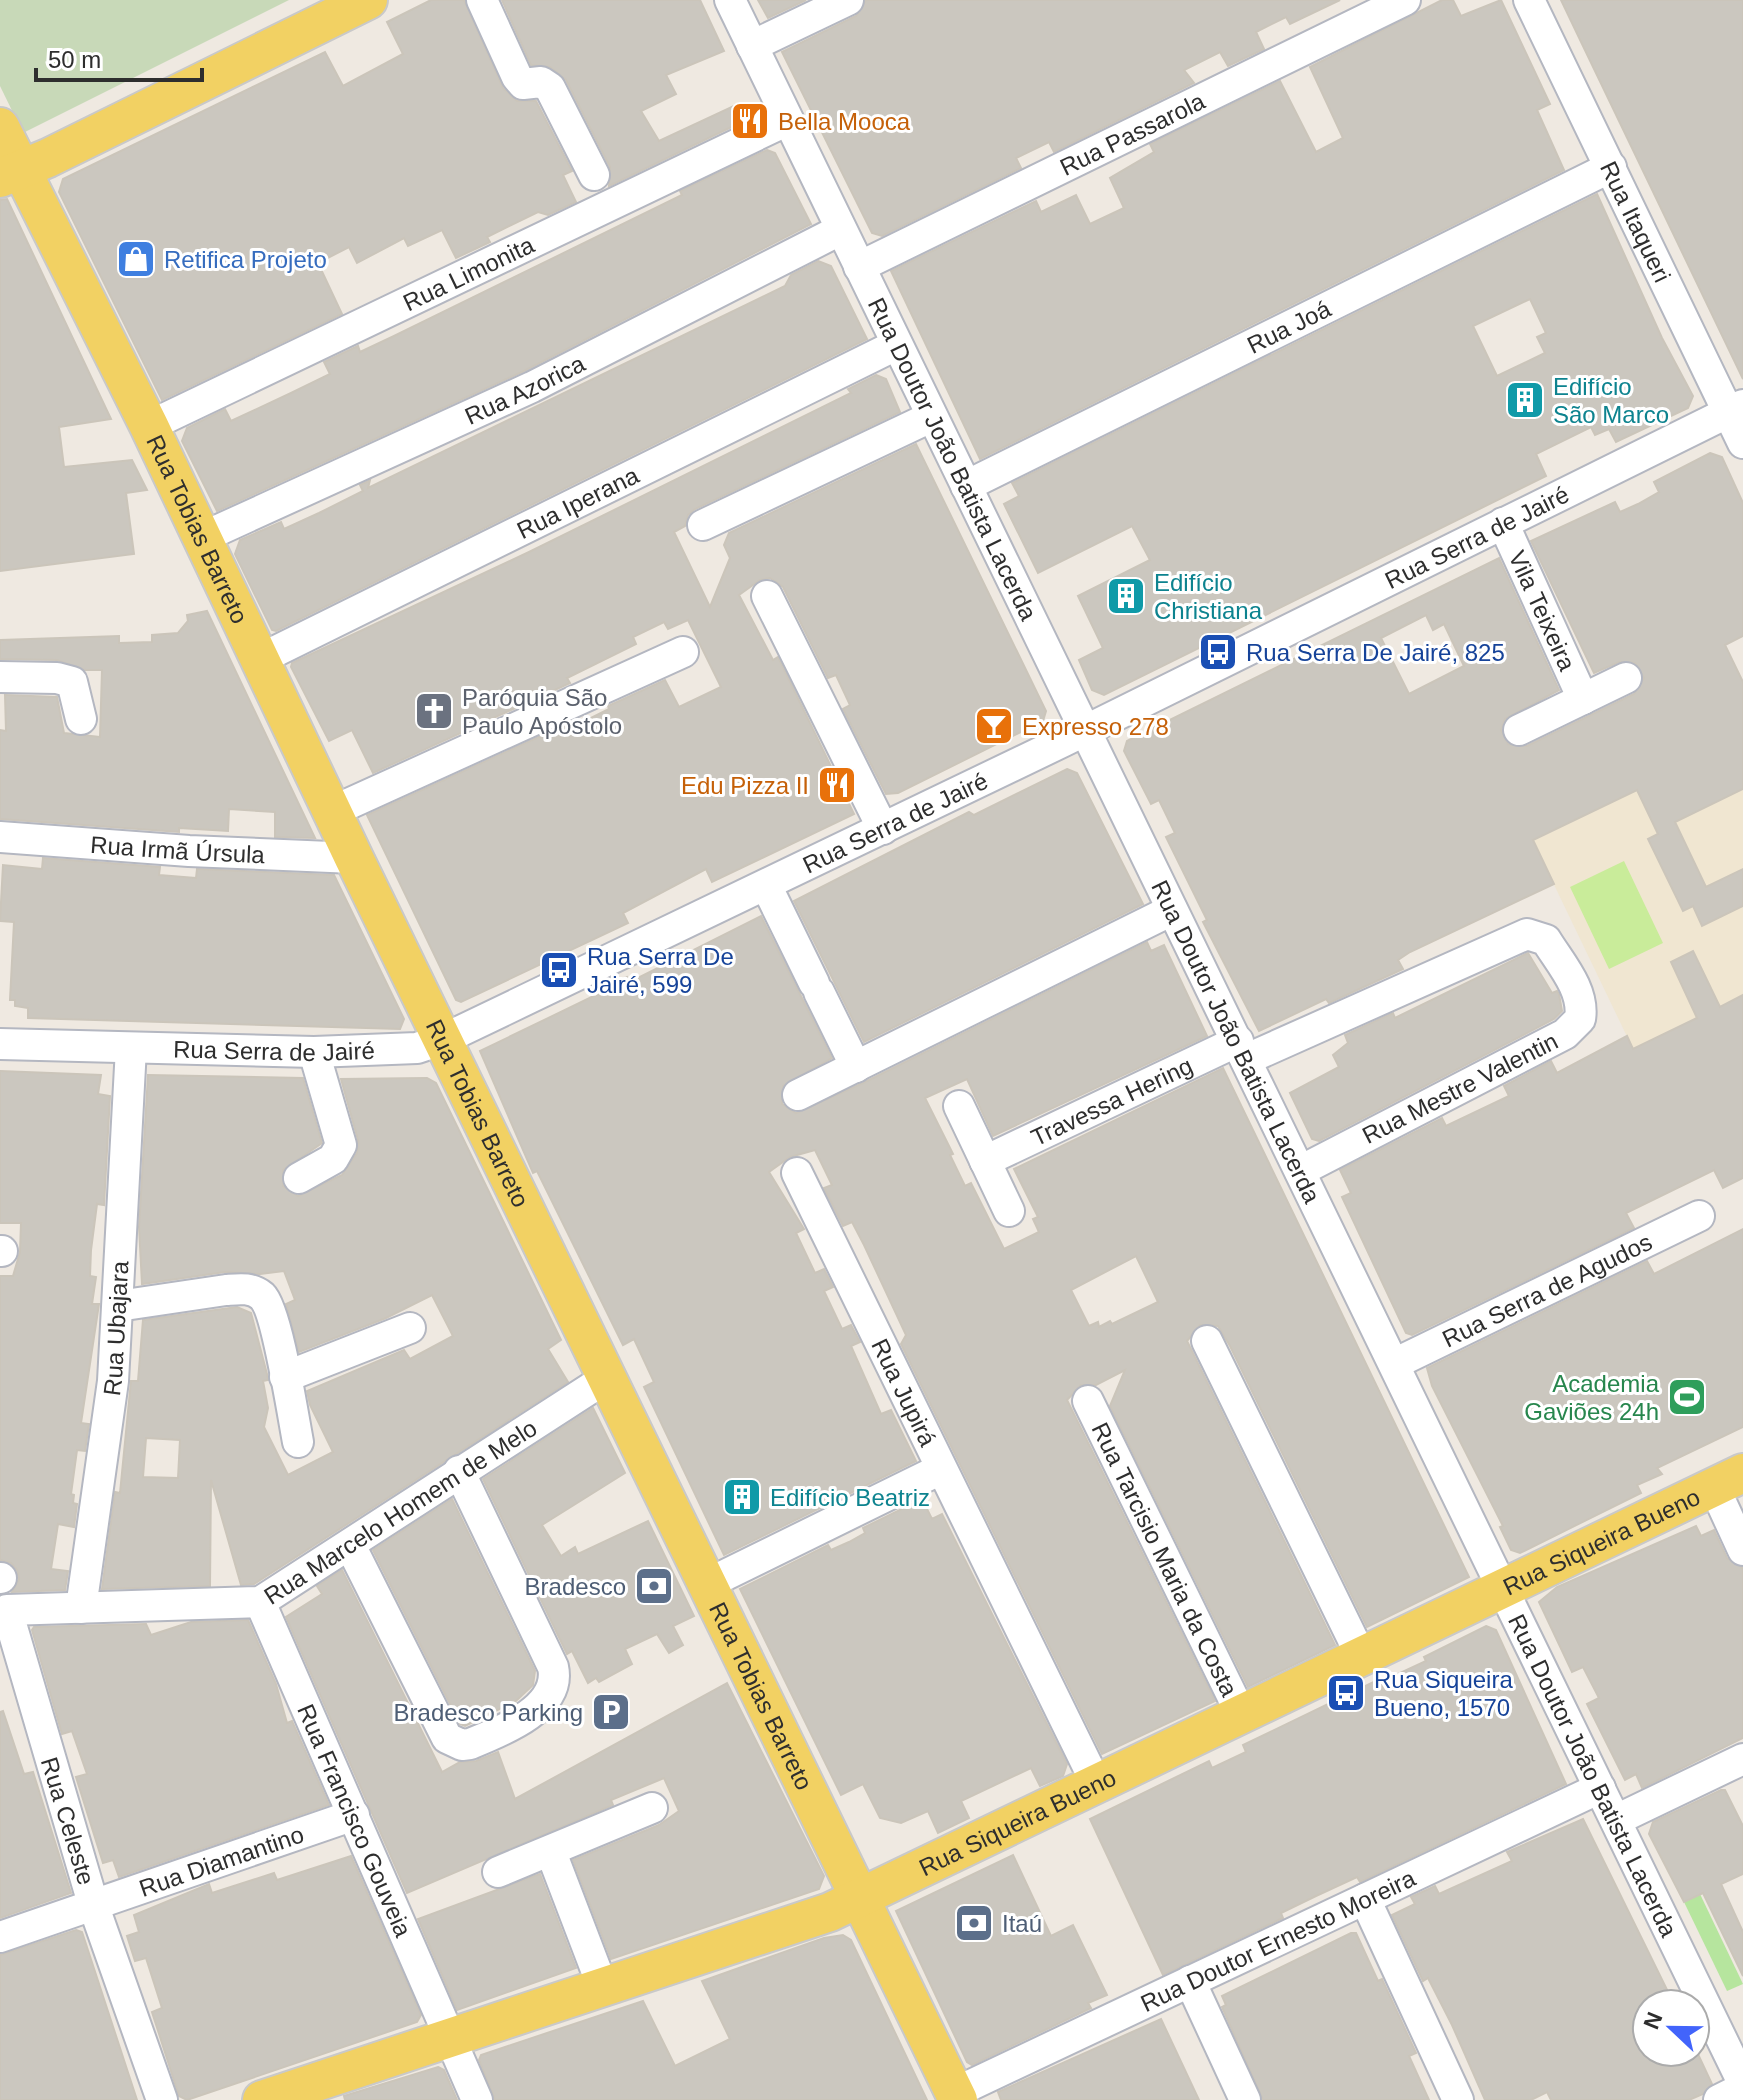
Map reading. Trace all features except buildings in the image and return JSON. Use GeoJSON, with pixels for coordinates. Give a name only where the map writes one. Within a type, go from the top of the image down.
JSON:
{"type":"FeatureCollection","features":[{"type":"Feature","properties":{"kind":"main road"},"geometry":{"type":"LineString","coordinates":[[11,174],[368,0]]}},
{"type":"Feature","properties":{"kind":"main road","name":"Rua Tobias Barreto"},"geometry":{"type":"LineString","coordinates":[[0,127],[11,174],[149,426],[354,858],[956,2096]]}},
{"type":"Feature","properties":{"kind":"main road","name":"Rua Siqueira Bueno"},"geometry":{"type":"LineString","coordinates":[[262,2100],[603,1988],[861,1898],[1728,1480]]}},
{"type":"Feature","properties":{"kind":"street"},"geometry":{"type":"LineString","coordinates":[[482,0],[517,77],[523,84],[541,82],[550,88],[594,175]]}},
{"type":"Feature","properties":{"kind":"street","name":"Rua Doutor João Batista Lacerda"},"geometry":{"type":"LineString","coordinates":[[730,0],[786,121],[1242,1050],[1743,2085]]}},
{"type":"Feature","properties":{"kind":"street"},"geometry":{"type":"LineString","coordinates":[[752,46],[848,0]]}},
{"type":"Feature","properties":{"kind":"street","name":"Rua Passarola"},"geometry":{"type":"LineString","coordinates":[[859,267],[1405,0]]}},
{"type":"Feature","properties":{"kind":"street","name":"Rua Itaqueri"},"geometry":{"type":"LineString","coordinates":[[1529,0],[1736,409],[1743,443]]}},
{"type":"Feature","properties":{"kind":"street","name":"Rua Limonita"},"geometry":{"type":"LineString","coordinates":[[149,426],[786,121]]}},
{"type":"Feature","properties":{"kind":"street","name":"Rua Joá"},"geometry":{"type":"LineString","coordinates":[[966,486],[1611,167]]}},
{"type":"Feature","properties":{"kind":"street","name":"Rua Azorica"},"geometry":{"type":"LineString","coordinates":[[201,538],[532,387],[840,230]]}},
{"type":"Feature","properties":{"kind":"street","name":"Rua Iperana"},"geometry":{"type":"LineString","coordinates":[[260,659],[896,345]]}},
{"type":"Feature","properties":{"kind":"street","name":"Rua Serra de Jairé"},"geometry":{"type":"LineString","coordinates":[[0,1044],[314,1052],[417,1048],[444,1039],[883,829],[1736,409]]}},
{"type":"Feature","properties":{"kind":"street"},"geometry":{"type":"LineString","coordinates":[[703,525],[931,417]]}},
{"type":"Feature","properties":{"kind":"street","name":"Vila Teixeira"},"geometry":{"type":"LineString","coordinates":[[1503,523],[1583,699]]}},
{"type":"Feature","properties":{"kind":"street"},"geometry":{"type":"LineString","coordinates":[[767,596],[883,829]]}},
{"type":"Feature","properties":{"kind":"street"},"geometry":{"type":"LineString","coordinates":[[333,811],[683,652]]}},
{"type":"Feature","properties":{"kind":"street"},"geometry":{"type":"LineString","coordinates":[[0,677],[57,678],[72,682],[81,719]]}},
{"type":"Feature","properties":{"kind":"street","name":"Vila Teixeira"},"geometry":{"type":"LineString","coordinates":[[1519,730],[1626,678]]}},
{"type":"Feature","properties":{"kind":"street","name":"Rua Irmã Úrsula"},"geometry":{"type":"LineString","coordinates":[[0,837],[189,851],[354,858]]}},
{"type":"Feature","properties":{"kind":"street"},"geometry":{"type":"LineString","coordinates":[[766,885],[856,1067]]}},
{"type":"Feature","properties":{"kind":"street"},"geometry":{"type":"LineString","coordinates":[[798,1095],[1172,910]]}},
{"type":"Feature","properties":{"kind":"street","name":"Travessa Hering"},"geometry":{"type":"LineString","coordinates":[[985,1161],[1509,939],[1527,934],[1546,940]]}},
{"type":"Feature","properties":{"kind":"street","name":"Rua Mestre Valentin"},"geometry":{"type":"LineString","coordinates":[[1300,1171],[1575,1026],[1580,1019],[1580,999],[1546,940]]}},
{"type":"Feature","properties":{"kind":"street","name":"Rua Ubajara"},"geometry":{"type":"LineString","coordinates":[[81,1608],[113,1381],[131,1048]]}},
{"type":"Feature","properties":{"kind":"street"},"geometry":{"type":"LineString","coordinates":[[299,1178],[333,1159],[341,1145],[314,1052]]}},
{"type":"Feature","properties":{"kind":"street"},"geometry":{"type":"LineString","coordinates":[[959,1106],[1009,1211]]}},
{"type":"Feature","properties":{"kind":"street","name":"Rua Jupirá"},"geometry":{"type":"LineString","coordinates":[[797,1173],[1097,1785]]}},
{"type":"Feature","properties":{"kind":"street","name":"Rua Serra de Agudos"},"geometry":{"type":"LineString","coordinates":[[1394,1364],[1699,1216]]}},
{"type":"Feature","properties":{"kind":"street"},"geometry":{"type":"LineString","coordinates":[[118,1306],[226,1290],[253,1291],[266,1300],[298,1442]]}},
{"type":"Feature","properties":{"kind":"street"},"geometry":{"type":"LineString","coordinates":[[285,1377],[410,1328]]}},
{"type":"Feature","properties":{"kind":"street"},"geometry":{"type":"LineString","coordinates":[[1207,1341],[1362,1658]]}},
{"type":"Feature","properties":{"kind":"street","name":"Rua Marcelo Homem de Melo"},"geometry":{"type":"LineString","coordinates":[[81,1608],[260,1602],[608,1377]]}},
{"type":"Feature","properties":{"kind":"street","name":"Rua Tarcisio Maria da Costa"},"geometry":{"type":"LineString","coordinates":[[1088,1401],[1242,1716]]}},
{"type":"Feature","properties":{"kind":"street"},"geometry":{"type":"LineString","coordinates":[[709,1583],[941,1469]]}},
{"type":"Feature","properties":{"kind":"street"},"geometry":{"type":"LineString","coordinates":[[350,1545],[438,1723],[453,1742],[462,1745],[480,1740],[543,1703],[554,1687],[549,1659],[459,1471]]}},
{"type":"Feature","properties":{"kind":"street"},"geometry":{"type":"LineString","coordinates":[[1728,1480],[1743,1550]]}},
{"type":"Feature","properties":{"kind":"street","name":"Rua Francisco Gouveia"},"geometry":{"type":"LineString","coordinates":[[260,1602],[477,2100]]}},
{"type":"Feature","properties":{"kind":"street","name":"Rua Celeste"},"geometry":{"type":"LineString","coordinates":[[81,1608],[7,1610],[94,1907],[162,2100]]}},
{"type":"Feature","properties":{"kind":"street"},"geometry":{"type":"LineString","coordinates":[[1616,1820],[1743,1759]]}},
{"type":"Feature","properties":{"kind":"street","name":"Rua Doutor Ernesto Moreira"},"geometry":{"type":"LineString","coordinates":[[956,2096],[1190,1981],[1600,1788]]}},
{"type":"Feature","properties":{"kind":"street"},"geometry":{"type":"LineString","coordinates":[[498,1872],[652,1808]]}},
{"type":"Feature","properties":{"kind":"street","name":"Rua Diamantino"},"geometry":{"type":"LineString","coordinates":[[0,1937],[354,1815]]}},
{"type":"Feature","properties":{"kind":"street"},"geometry":{"type":"LineString","coordinates":[[551,1852],[603,1988]]}},
{"type":"Feature","properties":{"kind":"street"},"geometry":{"type":"LineString","coordinates":[[1365,1899],[1458,2100]]}},
{"type":"Feature","properties":{"kind":"street"},"geometry":{"type":"LineString","coordinates":[[1190,1981],[1245,2100]]}},
{"type":"Feature","properties":{"kind":"street"},"geometry":{"type":"LineString","coordinates":[[1719,2100],[1743,2085]]}},
{"type":"Feature","properties":{"kind":"shaded area"},"geometry":{"type":"Polygon","coordinates":[[[1743,738],[1743,995],[1633,1049],[1533,841],[1743,738]]]}},
{"type":"Feature","properties":{"kind":"green space"},"geometry":{"type":"Polygon","coordinates":[[[0,0],[289,0],[23,133],[0,86],[0,0]]]}},
{"type":"Feature","properties":{"kind":"green space"},"geometry":{"type":"Polygon","coordinates":[[[1624,861],[1663,943],[1609,969],[1570,887],[1624,861]]]}},
{"type":"Feature","properties":{"kind":"green space"},"geometry":{"type":"Polygon","coordinates":[[[1700,1894],[1743,1984],[1727,1991],[1684,1902],[1700,1894]]]}},
{"type":"Feature","properties":{"kind":"place","name":"Bella Mooca"},"geometry":{"type":"Point","coordinates":[750,121]}},
{"type":"Feature","properties":{"kind":"place","name":"Retifica Projeto"},"geometry":{"type":"Point","coordinates":[136,259]}},
{"type":"Feature","properties":{"kind":"place","name":"Edifício São Marco"},"geometry":{"type":"Point","coordinates":[1525,400]}},
{"type":"Feature","properties":{"kind":"place","name":"Edifício Christiana"},"geometry":{"type":"Point","coordinates":[1126,596]}},
{"type":"Feature","properties":{"kind":"place","name":"Rua Serra De Jairé, 825"},"geometry":{"type":"Point","coordinates":[1218,652]}},
{"type":"Feature","properties":{"kind":"place","name":"Paróquia São Paulo Apóstolo"},"geometry":{"type":"Point","coordinates":[434,711]}},
{"type":"Feature","properties":{"kind":"place","name":"Expresso 278"},"geometry":{"type":"Point","coordinates":[994,726]}},
{"type":"Feature","properties":{"kind":"place","name":"Edu Pizza II"},"geometry":{"type":"Point","coordinates":[837,785]}},
{"type":"Feature","properties":{"kind":"place","name":"Rua Serra De Jairé, 599"},"geometry":{"type":"Point","coordinates":[559,970]}},
{"type":"Feature","properties":{"kind":"place","name":"Academia Gaviões 24h"},"geometry":{"type":"Point","coordinates":[1687,1397]}},
{"type":"Feature","properties":{"kind":"place","name":"Edifício Beatriz"},"geometry":{"type":"Point","coordinates":[742,1497]}},
{"type":"Feature","properties":{"kind":"place","name":"Bradesco"},"geometry":{"type":"Point","coordinates":[654,1586]}},
{"type":"Feature","properties":{"kind":"place","name":"Rua Siqueira Bueno, 1570"},"geometry":{"type":"Point","coordinates":[1346,1693]}},
{"type":"Feature","properties":{"kind":"place","name":"Bradesco Parking"},"geometry":{"type":"Point","coordinates":[611,1712]}},
{"type":"Feature","properties":{"kind":"place","name":"Itaú"},"geometry":{"type":"Point","coordinates":[974,1923]}}]}
